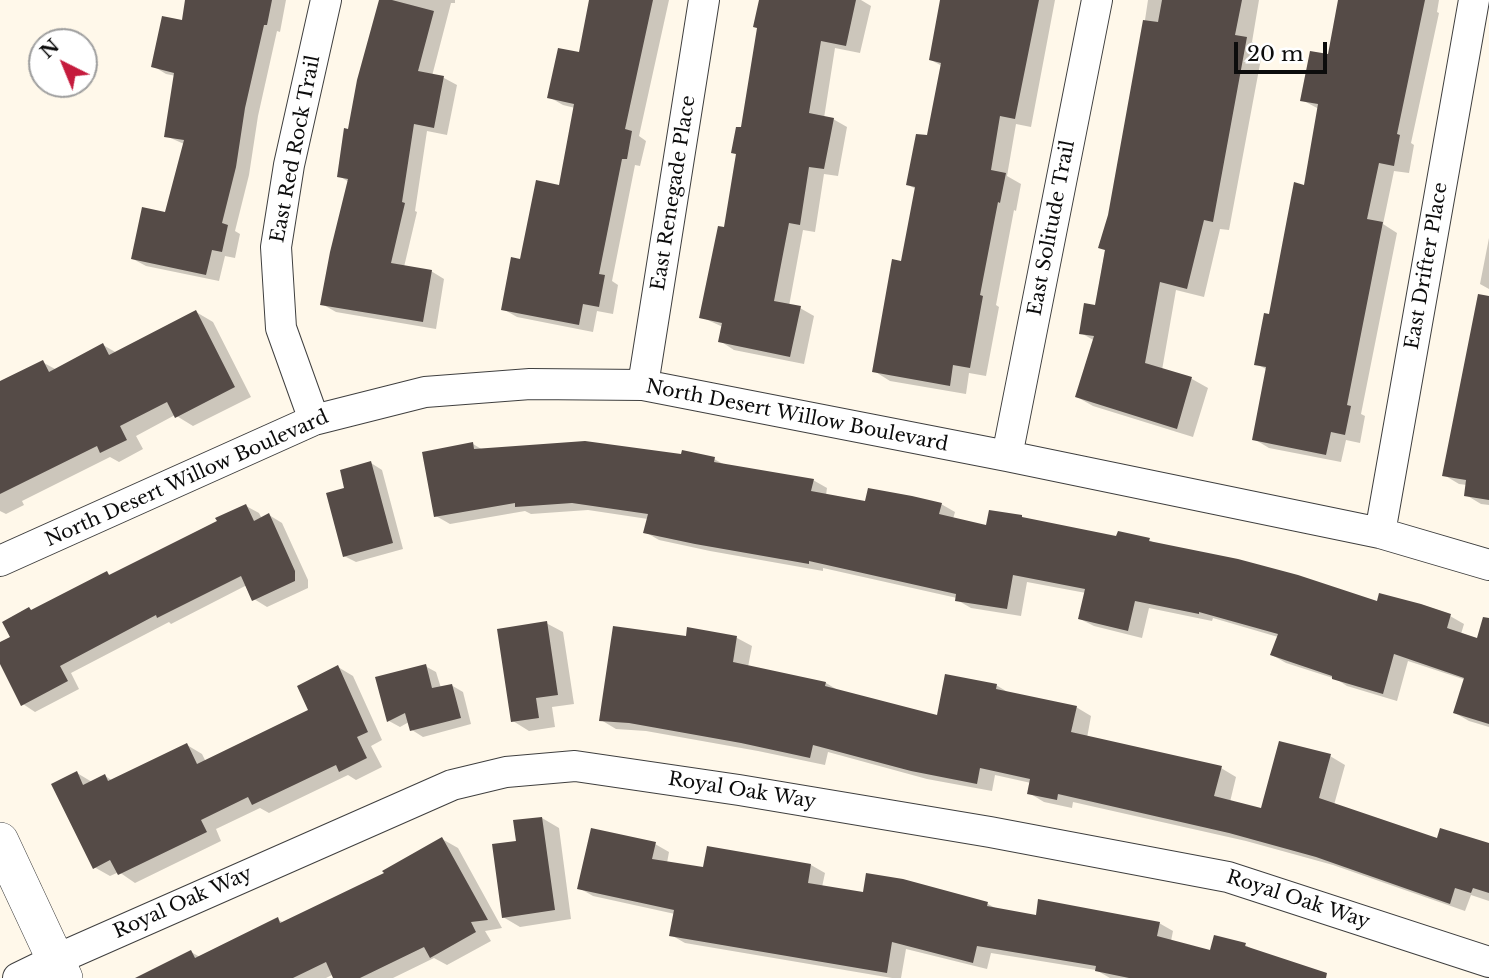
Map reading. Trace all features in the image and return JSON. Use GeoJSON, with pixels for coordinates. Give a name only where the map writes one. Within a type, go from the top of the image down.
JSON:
{"type":"FeatureCollection","features":[{"type":"Feature","properties":{"kind":"street","name":"East Red Rock Trail"},"geometry":{"type":"LineString","coordinates":[[314,420],[281,328],[276,247],[289,165],[326,0]]}},
{"type":"Feature","properties":{"kind":"street","name":"East Renegade Place"},"geometry":{"type":"LineString","coordinates":[[643,385],[704,0]]}},
{"type":"Feature","properties":{"kind":"street","name":"East Solitude Trail"},"geometry":{"type":"LineString","coordinates":[[1007,456],[1097,0]]}},
{"type":"Feature","properties":{"kind":"street","name":"East Drifter Place"},"geometry":{"type":"LineString","coordinates":[[1380,533],[1474,0]]}},
{"type":"Feature","properties":{"kind":"street","name":"North Desert Willow Boulevard"},"geometry":{"type":"LineString","coordinates":[[0,561],[314,420],[425,392],[530,384],[643,385],[1380,533],[1489,565]]}},
{"type":"Feature","properties":{"kind":"street","name":"Royal Oak Way"},"geometry":{"type":"LineString","coordinates":[[18,978],[59,969],[452,785],[506,772],[575,766],[990,832],[1228,877],[1489,962]]}},
{"type":"Feature","properties":{"kind":"street"},"geometry":{"type":"LineString","coordinates":[[0,841],[59,969]]}},
{"type":"Feature","properties":{"kind":"building"},"geometry":{"type":"Polygon","coordinates":[[[185,0],[272,0],[245,108],[236,167],[222,223],[228,225],[222,252],[212,250],[206,275],[131,259],[142,207],[165,212],[184,140],[164,137],[174,73],[151,67],[162,16],[182,20],[185,0]]]}},
{"type":"Feature","properties":{"kind":"building"},"geometry":{"type":"Polygon","coordinates":[[[379,0],[392,0],[434,11],[418,71],[444,76],[434,128],[414,124],[402,202],[405,203],[391,263],[432,270],[423,322],[320,305],[348,179],[337,177],[344,128],[348,129],[357,80],[379,0]]]}},
{"type":"Feature","properties":{"kind":"building"},"geometry":{"type":"Polygon","coordinates":[[[589,0],[653,0],[625,129],[632,131],[627,159],[622,159],[599,274],[605,275],[599,307],[583,304],[579,325],[501,310],[511,257],[520,259],[536,180],[559,185],[574,104],[547,98],[558,48],[579,52],[589,0]]]}},
{"type":"Feature","properties":{"kind":"building"},"geometry":{"type":"Polygon","coordinates":[[[759,0],[856,0],[846,46],[821,41],[809,113],[834,118],[824,169],[809,167],[800,225],[789,223],[774,301],[801,306],[790,357],[718,342],[722,323],[699,318],[718,226],[724,227],[736,154],[731,153],[736,127],[741,127],[757,28],[753,27],[759,0]]]}},
{"type":"Feature","properties":{"kind":"building"},"geometry":{"type":"Polygon","coordinates":[[[940,0],[1039,0],[1015,119],[1000,116],[991,170],[1006,173],[980,295],[983,296],[970,368],[953,365],[950,386],[872,372],[892,259],[901,261],[915,187],[906,185],[916,134],[927,135],[941,63],[929,60],[940,0]]]}},
{"type":"Feature","properties":{"kind":"building"},"geometry":{"type":"Polygon","coordinates":[[[1162,0],[1242,0],[1235,35],[1247,37],[1213,222],[1204,220],[1187,289],[1160,282],[1145,363],[1192,377],[1177,429],[1075,397],[1094,336],[1079,334],[1084,303],[1095,305],[1105,250],[1098,248],[1108,215],[1143,20],[1158,22],[1162,0]]]}},
{"type":"Feature","properties":{"kind":"building"},"geometry":{"type":"Polygon","coordinates":[[[1338,0],[1425,0],[1397,134],[1400,135],[1394,166],[1379,163],[1367,219],[1383,222],[1347,405],[1351,406],[1345,435],[1331,432],[1326,455],[1252,440],[1266,367],[1254,365],[1264,313],[1269,314],[1294,182],[1304,185],[1318,104],[1300,101],[1310,51],[1328,54],[1338,0]]]}},
{"type":"Feature","properties":{"kind":"building"},"geometry":{"type":"Polygon","coordinates":[[[1478,294],[1489,296],[1489,500],[1464,496],[1466,480],[1442,476],[1478,294]]]}},
{"type":"Feature","properties":{"kind":"building"},"geometry":{"type":"Polygon","coordinates":[[[196,310],[235,387],[175,418],[167,402],[120,426],[127,440],[100,453],[97,446],[0,494],[0,381],[43,360],[49,372],[103,343],[109,355],[196,310]]]}},
{"type":"Feature","properties":{"kind":"building"},"geometry":{"type":"Polygon","coordinates":[[[585,441],[681,454],[682,450],[715,457],[714,462],[814,479],[811,491],[865,501],[868,488],[912,496],[942,503],[939,514],[986,525],[989,510],[1116,536],[1118,531],[1150,538],[1149,541],[1238,559],[1298,575],[1377,601],[1379,593],[1421,604],[1451,614],[1447,628],[1477,638],[1483,617],[1489,618],[1489,724],[1453,713],[1464,678],[1394,654],[1383,694],[1332,679],[1332,676],[1270,655],[1278,634],[1199,612],[1135,601],[1128,631],[1078,619],[1085,589],[1013,575],[1007,609],[955,601],[956,594],[809,561],[809,564],[643,533],[648,514],[572,503],[515,507],[515,503],[434,517],[422,452],[473,442],[474,449],[585,441]]]}},
{"type":"Feature","properties":{"kind":"building"},"geometry":{"type":"Polygon","coordinates":[[[371,461],[393,543],[343,557],[326,493],[344,488],[340,470],[371,461]]]}},
{"type":"Feature","properties":{"kind":"building"},"geometry":{"type":"Polygon","coordinates":[[[246,504],[254,521],[269,513],[295,571],[295,581],[252,601],[241,576],[157,618],[156,615],[60,666],[68,681],[21,706],[0,664],[0,642],[10,637],[2,622],[107,571],[109,575],[246,504]]]}},
{"type":"Feature","properties":{"kind":"building"},"geometry":{"type":"Polygon","coordinates":[[[547,621],[558,695],[536,698],[539,718],[511,722],[497,629],[547,621]]]}},
{"type":"Feature","properties":{"kind":"building"},"geometry":{"type":"Polygon","coordinates":[[[613,626],[686,636],[687,627],[737,636],[733,662],[826,682],[825,686],[937,715],[945,674],[997,684],[996,689],[1077,706],[1071,732],[1222,766],[1214,796],[1261,808],[1279,741],[1331,754],[1319,798],[1437,838],[1440,828],[1489,843],[1489,893],[1473,888],[1471,893],[1455,888],[1450,904],[1316,857],[1229,833],[1058,794],[1057,800],[1027,794],[1030,779],[980,768],[977,784],[911,771],[813,745],[810,758],[629,723],[599,721],[613,626]]]}},
{"type":"Feature","properties":{"kind":"building"},"geometry":{"type":"Polygon","coordinates":[[[426,664],[432,688],[452,684],[461,718],[410,731],[405,713],[387,722],[375,677],[426,664]]]}},
{"type":"Feature","properties":{"kind":"building"},"geometry":{"type":"Polygon","coordinates":[[[338,665],[368,732],[357,737],[367,758],[339,772],[336,765],[252,805],[248,797],[201,820],[207,832],[118,875],[110,860],[93,869],[51,784],[77,771],[83,785],[105,774],[108,781],[187,743],[197,764],[308,710],[297,686],[338,665]]]}},
{"type":"Feature","properties":{"kind":"building"},"geometry":{"type":"Polygon","coordinates":[[[542,817],[555,910],[502,918],[492,844],[516,841],[513,820],[542,817]]]}},
{"type":"Feature","properties":{"kind":"building"},"geometry":{"type":"Polygon","coordinates":[[[591,828],[656,842],[652,859],[703,867],[707,846],[811,864],[808,883],[863,892],[866,873],[903,879],[988,902],[987,906],[1036,915],[1038,899],[1160,922],[1157,936],[1210,950],[1214,935],[1246,943],[1245,946],[1327,973],[1326,978],[1129,978],[1095,971],[1096,966],[977,946],[973,963],[892,942],[887,973],[669,936],[674,910],[577,889],[591,828]]]}},
{"type":"Feature","properties":{"kind":"building"},"geometry":{"type":"Polygon","coordinates":[[[442,837],[488,920],[471,922],[476,932],[430,958],[424,947],[360,978],[333,978],[326,962],[293,978],[135,978],[191,950],[195,958],[278,917],[280,923],[384,873],[382,871],[442,837]]]}}]}
